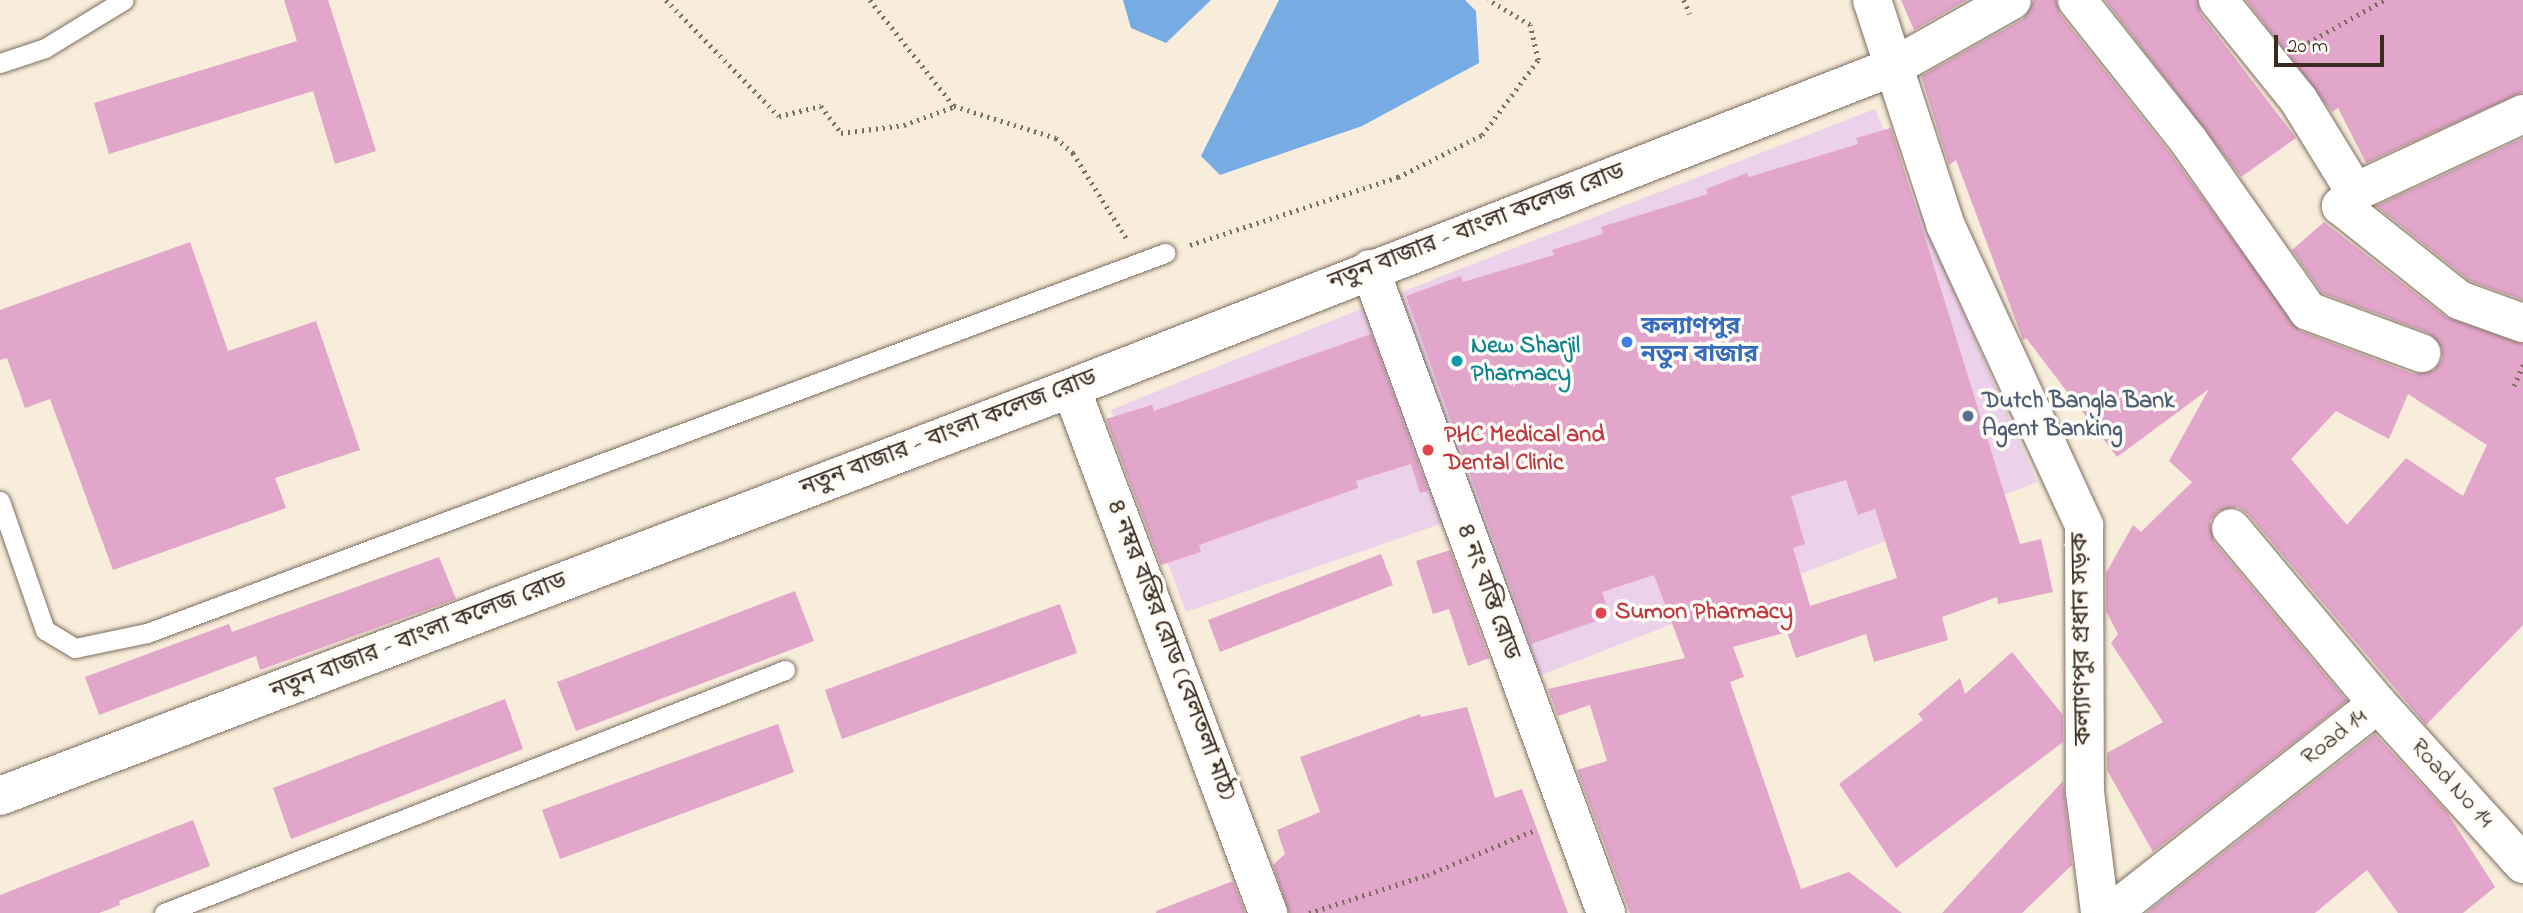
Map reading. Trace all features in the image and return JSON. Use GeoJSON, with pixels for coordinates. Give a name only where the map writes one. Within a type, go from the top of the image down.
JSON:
{"type":"FeatureCollection","features":[{"type":"Feature","properties":{"kind":"street","name":"কল্যাণপুর প্রধান সড়ক"},"geometry":{"type":"LineString","coordinates":[[1872,0],[1945,224],[2084,525],[2085,792],[2100,913]]}},
{"type":"Feature","properties":{"kind":"street","name":"নতুন বাজার - বাংলা কলেজ রোড"},"geometry":{"type":"LineString","coordinates":[[0,796],[1071,388],[1895,66],[2012,0]]}},
{"type":"Feature","properties":{"kind":"street"},"geometry":{"type":"LineString","coordinates":[[2077,0],[2188,140],[2308,311],[2421,353]]}},
{"type":"Feature","properties":{"kind":"street"},"geometry":{"type":"LineString","coordinates":[[2218,0],[2271,64],[2348,199],[2459,300],[2523,323]]}},
{"type":"Feature","properties":{"kind":"street"},"geometry":{"type":"LineString","coordinates":[[2348,199],[2523,114]]}},
{"type":"Feature","properties":{"kind":"street","name":"৪ নং বস্তি রোড"},"geometry":{"type":"LineString","coordinates":[[1370,270],[1606,913]]}},
{"type":"Feature","properties":{"kind":"street","name":"৪ নম্বর বস্তির রোড (বেলতলা মাঠ)"},"geometry":{"type":"LineString","coordinates":[[1071,388],[1268,913]]}},
{"type":"Feature","properties":{"kind":"street","name":"Road 14"},"geometry":{"type":"LineString","coordinates":[[2111,913],[2378,704],[2231,528]]}},
{"type":"Feature","properties":{"kind":"street","name":"Road No 14"},"geometry":{"type":"LineString","coordinates":[[2378,704],[2523,864]]}},
{"type":"Feature","properties":{"kind":"lane"},"geometry":{"type":"LineString","coordinates":[[0,63],[45,48],[115,10],[124,0]]}},
{"type":"Feature","properties":{"kind":"lane"},"geometry":{"type":"LineString","coordinates":[[0,501],[45,631],[75,648],[147,633],[1165,253]]}},
{"type":"Feature","properties":{"kind":"lane"},"geometry":{"type":"LineString","coordinates":[[164,913],[785,670]]}},
{"type":"Feature","properties":{"kind":"path"},"geometry":{"type":"LineString","coordinates":[[666,0],[779,116],[821,106],[841,134],[904,125],[954,106]]}},
{"type":"Feature","properties":{"kind":"path"},"geometry":{"type":"LineString","coordinates":[[870,0],[954,106],[1056,138],[1073,153],[1131,246],[1165,253],[1398,177],[1482,135],[1538,60],[1530,25],[1488,0]]}},
{"type":"Feature","properties":{"kind":"path"},"geometry":{"type":"LineString","coordinates":[[1684,0],[1690,14]]}},
{"type":"Feature","properties":{"kind":"path"},"geometry":{"type":"LineString","coordinates":[[2271,64],[2384,0]]}},
{"type":"Feature","properties":{"kind":"path"},"geometry":{"type":"LineString","coordinates":[[2514,386],[2523,366]]}},
{"type":"Feature","properties":{"kind":"path"},"geometry":{"type":"LineString","coordinates":[[1309,913],[1427,875],[1570,816]]}},
{"type":"Feature","properties":{"kind":"shaded area","name":"কল্যাণপুর নতুন বাজার"},"geometry":{"type":"Polygon","coordinates":[[[1875,109],[2037,482],[1526,681],[1469,514],[1186,612],[1111,410],[1447,274],[1875,109]]]}},
{"type":"Feature","properties":{"kind":"water"},"geometry":{"type":"Polygon","coordinates":[[[1123,0],[1211,0],[1166,43],[1131,28],[1123,0]]]}},
{"type":"Feature","properties":{"kind":"water"},"geometry":{"type":"Polygon","coordinates":[[[1279,0],[1465,0],[1476,11],[1479,63],[1362,126],[1220,175],[1201,156],[1279,0]]]}},
{"type":"Feature","properties":{"kind":"building"},"geometry":{"type":"Polygon","coordinates":[[[284,0],[328,0],[376,151],[335,164],[313,91],[109,154],[94,103],[297,41],[284,0]]]}},
{"type":"Feature","properties":{"kind":"building"},"geometry":{"type":"Polygon","coordinates":[[[1901,0],[1967,0],[1914,30],[1901,0]]]}},
{"type":"Feature","properties":{"kind":"building"},"geometry":{"type":"Polygon","coordinates":[[[2034,0],[2056,0],[2060,14],[2170,153],[2300,331],[2414,374],[2434,370],[2442,360],[2442,349],[2429,333],[2322,293],[2292,250],[2324,222],[2446,317],[2523,344],[2523,625],[2426,725],[2248,514],[2238,507],[2218,511],[2210,521],[2214,542],[2347,701],[2153,852],[2107,770],[2107,753],[2163,722],[2111,643],[2118,634],[2106,611],[2106,573],[2133,525],[2141,532],[2192,482],[2169,461],[2209,389],[2117,457],[2026,338],[2023,340],[1956,160],[1949,165],[1921,76],[2023,19],[2034,0]],[[2408,394],[2389,439],[2336,411],[2291,459],[2347,525],[2406,458],[2463,496],[2487,445],[2408,394]]]}},
{"type":"Feature","properties":{"kind":"building"},"geometry":{"type":"Polygon","coordinates":[[[2105,0],[2197,0],[2201,14],[2296,138],[2241,177],[2105,0]]]}},
{"type":"Feature","properties":{"kind":"building"},"geometry":{"type":"Polygon","coordinates":[[[2246,0],[2523,0],[2523,92],[2366,163],[2338,108],[2332,112],[2246,0]]]}},
{"type":"Feature","properties":{"kind":"building","name":"কল্যাণপুর নতুন বাজার"},"geometry":{"type":"Polygon","coordinates":[[[1891,128],[2020,544],[2041,539],[2053,592],[1998,604],[1997,597],[1942,617],[1948,640],[1874,662],[1866,634],[1796,658],[1787,632],[1733,647],[1744,677],[1730,682],[1801,889],[1849,872],[1902,913],[1630,913],[1577,770],[1607,761],[1590,705],[1558,716],[1548,689],[1685,658],[1654,575],[1602,592],[1610,616],[1531,644],[1406,296],[1461,276],[1463,282],[1554,255],[1552,250],[1603,234],[1601,227],[1708,194],[1706,189],[1747,173],[1749,177],[1858,144],[1856,138],[1891,128]],[[1846,480],[1791,496],[1805,544],[1793,548],[1810,606],[1897,578],[1875,509],[1858,515],[1846,480]]]}},
{"type":"Feature","properties":{"kind":"building"},"geometry":{"type":"Polygon","coordinates":[[[2523,138],[2523,300],[2470,281],[2376,206],[2523,138]]]}},
{"type":"Feature","properties":{"kind":"building"},"geometry":{"type":"Polygon","coordinates":[[[190,242],[228,351],[316,321],[360,450],[275,478],[286,508],[113,570],[50,399],[25,408],[7,358],[0,360],[0,310],[190,242]]]}},
{"type":"Feature","properties":{"kind":"building"},"geometry":{"type":"Polygon","coordinates":[[[1371,334],[1428,491],[1420,493],[1411,464],[1356,481],[1358,488],[1199,545],[1201,552],[1161,565],[1106,419],[1152,405],[1154,411],[1371,334]]]}},
{"type":"Feature","properties":{"kind":"building"},"geometry":{"type":"Polygon","coordinates":[[[1450,550],[1489,658],[1468,666],[1449,609],[1433,614],[1416,561],[1450,550]]]}},
{"type":"Feature","properties":{"kind":"building"},"geometry":{"type":"Polygon","coordinates":[[[1381,554],[1393,585],[1220,652],[1208,620],[1381,554]]]}},
{"type":"Feature","properties":{"kind":"building"},"geometry":{"type":"Polygon","coordinates":[[[439,557],[456,599],[260,670],[256,656],[99,715],[85,677],[229,624],[232,632],[439,557]]]}},
{"type":"Feature","properties":{"kind":"building"},"geometry":{"type":"Polygon","coordinates":[[[795,591],[814,641],[576,731],[557,682],[795,591]]]}},
{"type":"Feature","properties":{"kind":"building"},"geometry":{"type":"Polygon","coordinates":[[[1060,604],[1077,653],[842,739],[825,690],[1060,604]]]}},
{"type":"Feature","properties":{"kind":"building"},"geometry":{"type":"Polygon","coordinates":[[[2012,652],[2063,715],[2063,742],[1896,868],[1839,784],[1923,720],[1918,714],[1960,678],[1965,694],[2012,652]]]}},
{"type":"Feature","properties":{"kind":"building"},"geometry":{"type":"Polygon","coordinates":[[[505,699],[523,749],[291,839],[273,788],[505,699]]]}},
{"type":"Feature","properties":{"kind":"building"},"geometry":{"type":"Polygon","coordinates":[[[1467,707],[1495,798],[1522,789],[1568,913],[1289,913],[1273,865],[1285,854],[1277,830],[1320,812],[1300,757],[1420,714],[1421,717],[1467,707]]]}},
{"type":"Feature","properties":{"kind":"building"},"geometry":{"type":"Polygon","coordinates":[[[778,724],[794,772],[560,859],[542,810],[778,724]]]}},
{"type":"Feature","properties":{"kind":"building"},"geometry":{"type":"Polygon","coordinates":[[[2375,734],[2447,812],[2495,887],[2463,913],[2398,913],[2367,870],[2315,913],[2146,913],[2375,734]]]}},
{"type":"Feature","properties":{"kind":"building"},"geometry":{"type":"Polygon","coordinates":[[[2063,781],[2072,865],[2022,913],[1942,913],[2063,781]]]}},
{"type":"Feature","properties":{"kind":"building"},"geometry":{"type":"Polygon","coordinates":[[[193,820],[210,866],[119,901],[120,905],[99,913],[0,913],[0,895],[193,820]]]}},
{"type":"Feature","properties":{"kind":"building"},"geometry":{"type":"Polygon","coordinates":[[[1233,881],[1245,913],[1156,913],[1156,911],[1233,881]]]}},
{"type":"Feature","properties":{"kind":"place","name":"কল্যাণপুর নতুন বাজার"},"geometry":{"type":"Point","coordinates":[1627,342]}},
{"type":"Feature","properties":{"kind":"place","name":"New Sharjil Pharmacy"},"geometry":{"type":"Point","coordinates":[1457,361]}},
{"type":"Feature","properties":{"kind":"place","name":"Dutch Bangla Bank Agent Banking"},"geometry":{"type":"Point","coordinates":[1968,416]}},
{"type":"Feature","properties":{"kind":"place","name":"PHC Medical and Dental Clinic"},"geometry":{"type":"Point","coordinates":[1428,450]}},
{"type":"Feature","properties":{"kind":"place","name":"Sumon Pharmacy"},"geometry":{"type":"Point","coordinates":[1601,613]}}]}
